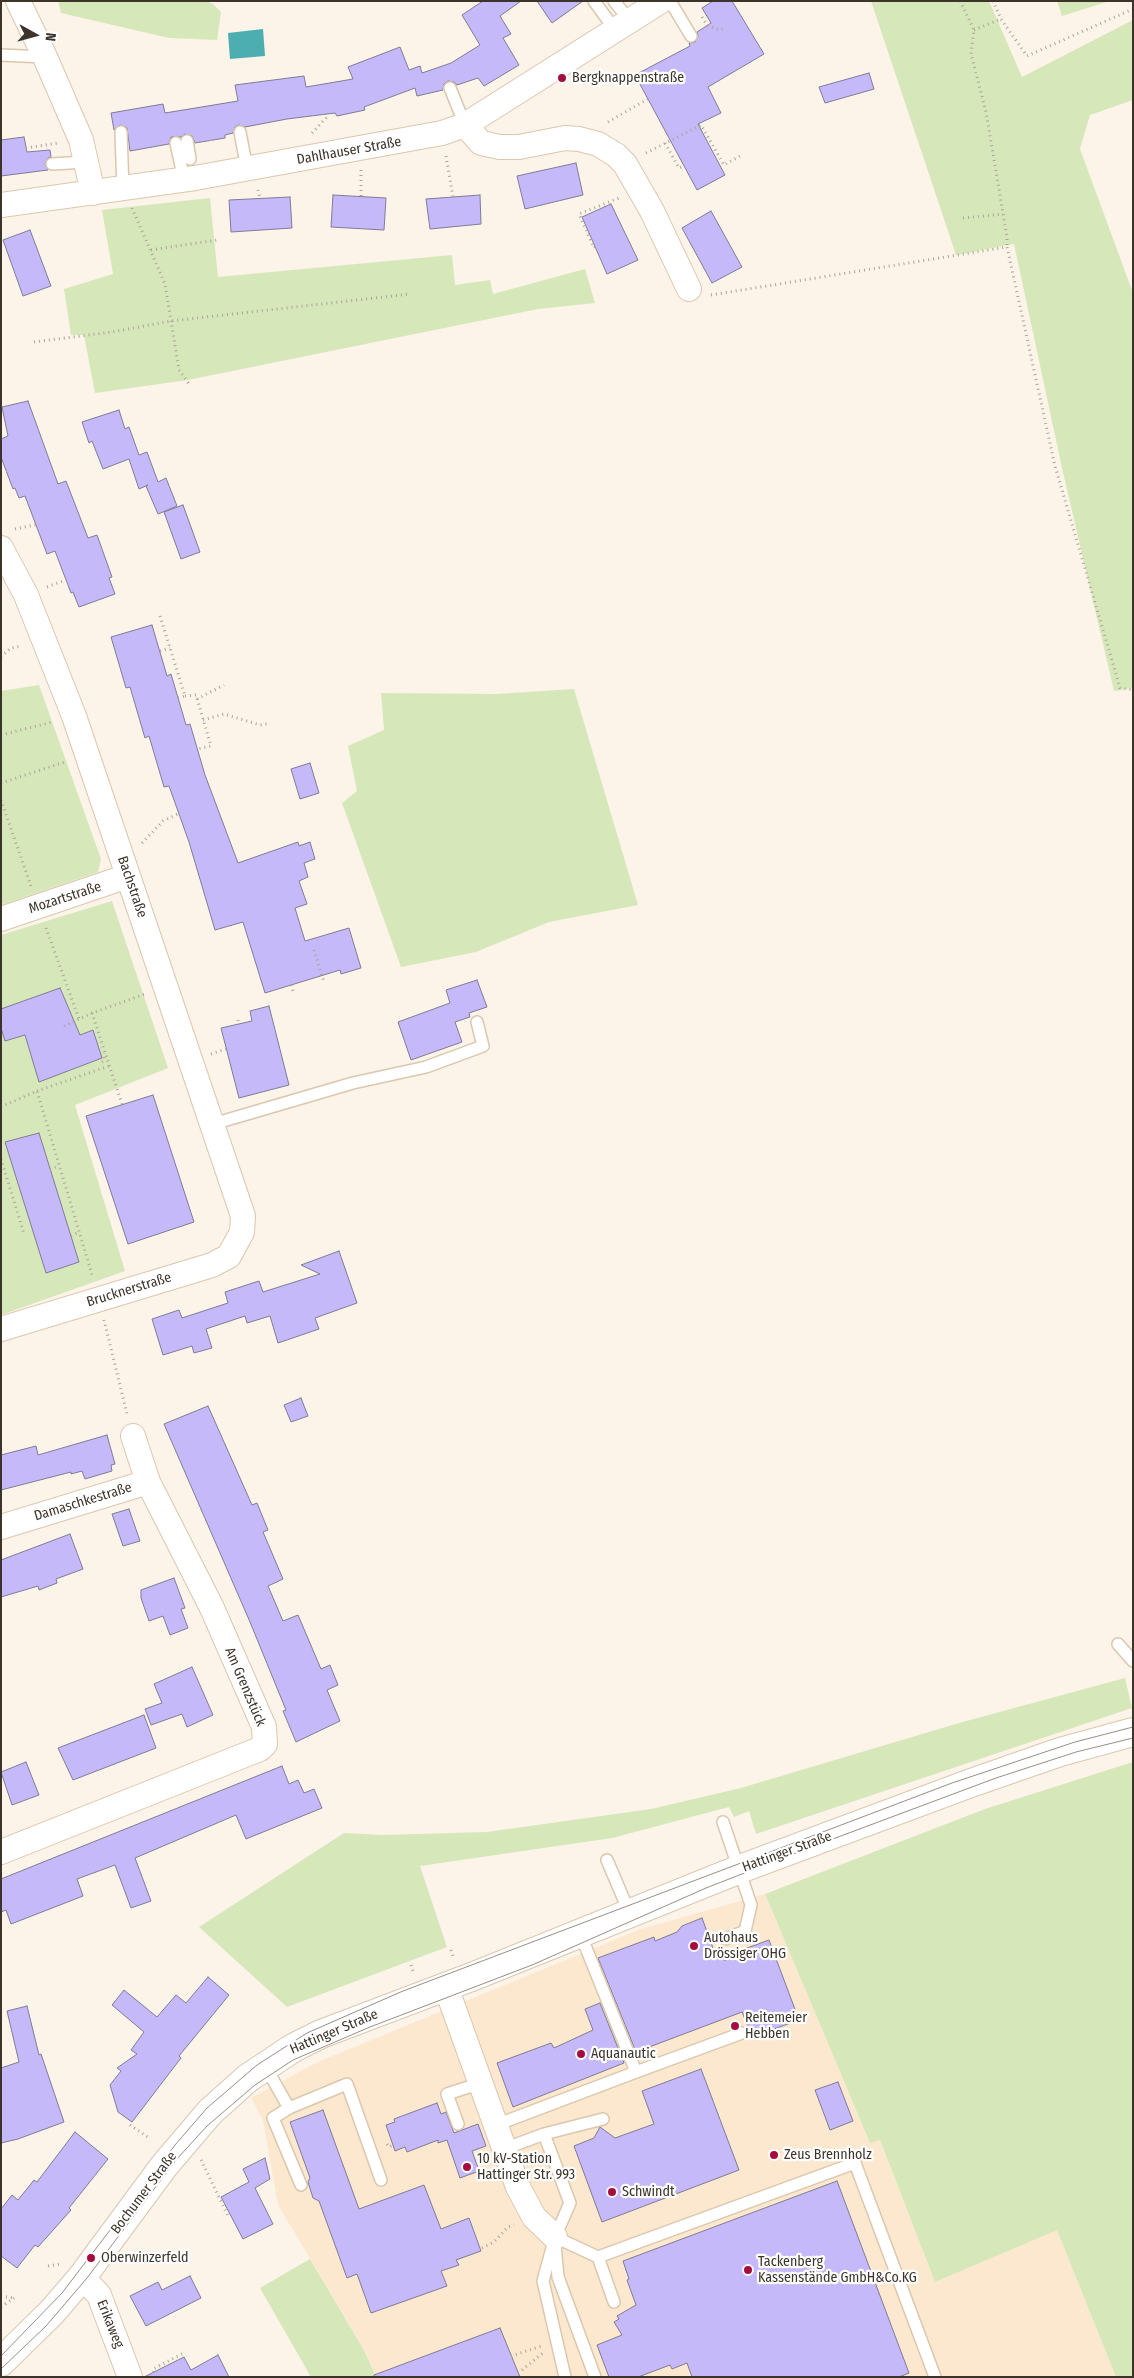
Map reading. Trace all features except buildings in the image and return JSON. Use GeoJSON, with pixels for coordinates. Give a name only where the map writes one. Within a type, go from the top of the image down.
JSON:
{"type":"FeatureCollection","features":[{"type":"Feature","properties":{"kind":"street"},"geometry":{"type":"LineString","coordinates":[[18,1],[45,57],[83,151],[93,193]]}},
{"type":"Feature","properties":{"kind":"street","name":"Dahlhauser Straße"},"geometry":{"type":"LineString","coordinates":[[1,205],[123,190],[187,170],[248,169],[442,133],[464,125],[645,11]]}},
{"type":"Feature","properties":{"kind":"street"},"geometry":{"type":"LineString","coordinates":[[464,125],[481,142],[500,147],[520,148],[564,138],[579,139],[598,144],[625,164],[640,189],[689,289]]}},
{"type":"Feature","properties":{"kind":"street","name":"Bachstraße"},"geometry":{"type":"LineString","coordinates":[[1,548],[29,603],[74,716],[239,1199],[243,1216],[242,1232]]}},
{"type":"Feature","properties":{"kind":"street","name":"Mozartstraße"},"geometry":{"type":"LineString","coordinates":[[1,919],[38,907],[126,869]]}},
{"type":"Feature","properties":{"kind":"street","name":"Brucknerstraße"},"geometry":{"type":"LineString","coordinates":[[1,1329],[212,1265],[230,1256],[242,1232]]}},
{"type":"Feature","properties":{"kind":"street","name":"Damaschkestraße"},"geometry":{"type":"LineString","coordinates":[[1,1527],[148,1482],[133,1436]]}},
{"type":"Feature","properties":{"kind":"street","name":"Am Grenzstück"},"geometry":{"type":"LineString","coordinates":[[1,1852],[260,1749],[265,1744],[264,1727],[212,1608],[148,1482]]}},
{"type":"Feature","properties":{"kind":"street","name":"Hattinger Straße"},"geometry":{"type":"LineString","coordinates":[[229,2093],[293,2048],[321,2034],[446,1987],[740,1869],[1060,1752],[1133,1732]]}},
{"type":"Feature","properties":{"kind":"street"},"geometry":{"type":"LineString","coordinates":[[446,1987],[518,2187],[534,2217],[555,2237]]}},
{"type":"Feature","properties":{"kind":"street","name":"Bochumer Straße"},"geometry":{"type":"LineString","coordinates":[[5,2351],[82,2277],[183,2141],[229,2093]]}},
{"type":"Feature","properties":{"kind":"street","name":"Erikaweg"},"geometry":{"type":"LineString","coordinates":[[82,2277],[99,2295],[130,2377]]}},
{"type":"Feature","properties":{"kind":"lane"},"geometry":{"type":"LineString","coordinates":[[594,1],[645,11]]}},
{"type":"Feature","properties":{"kind":"lane"},"geometry":{"type":"LineString","coordinates":[[614,1],[645,11],[691,36]]}},
{"type":"Feature","properties":{"kind":"lane"},"geometry":{"type":"LineString","coordinates":[[1,55],[45,57]]}},
{"type":"Feature","properties":{"kind":"lane"},"geometry":{"type":"LineString","coordinates":[[450,88],[464,125]]}},
{"type":"Feature","properties":{"kind":"lane"},"geometry":{"type":"LineString","coordinates":[[121,132],[123,190]]}},
{"type":"Feature","properties":{"kind":"lane"},"geometry":{"type":"LineString","coordinates":[[240,132],[248,169]]}},
{"type":"Feature","properties":{"kind":"lane"},"geometry":{"type":"LineString","coordinates":[[187,170],[181,142],[187,170]]}},
{"type":"Feature","properties":{"kind":"lane"},"geometry":{"type":"LineString","coordinates":[[52,164],[83,151]]}},
{"type":"Feature","properties":{"kind":"lane"},"geometry":{"type":"LineString","coordinates":[[213,1124],[353,1083],[426,1067],[483,1046],[477,1022]]}},
{"type":"Feature","properties":{"kind":"lane"},"geometry":{"type":"LineString","coordinates":[[1118,1644],[1133,1661]]}},
{"type":"Feature","properties":{"kind":"lane"},"geometry":{"type":"LineString","coordinates":[[723,1822],[752,1904],[745,1931],[725,1940]]}},
{"type":"Feature","properties":{"kind":"lane"},"geometry":{"type":"LineString","coordinates":[[607,1860],[630,1914]]}},
{"type":"Feature","properties":{"kind":"lane"},"geometry":{"type":"LineString","coordinates":[[580,1934],[636,2072]]}},
{"type":"Feature","properties":{"kind":"lane"},"geometry":{"type":"LineString","coordinates":[[496,2125],[742,2033]]}},
{"type":"Feature","properties":{"kind":"lane"},"geometry":{"type":"LineString","coordinates":[[265,2066],[289,2108]]}},
{"type":"Feature","properties":{"kind":"lane"},"geometry":{"type":"LineString","coordinates":[[458,2124],[447,2094],[481,2083]]}},
{"type":"Feature","properties":{"kind":"lane"},"geometry":{"type":"LineString","coordinates":[[301,2185],[273,2118],[289,2108],[347,2084],[381,2180]]}},
{"type":"Feature","properties":{"kind":"lane"},"geometry":{"type":"LineString","coordinates":[[504,2149],[544,2134],[603,2119]]}},
{"type":"Feature","properties":{"kind":"lane"},"geometry":{"type":"LineString","coordinates":[[544,2134],[570,2203],[555,2237],[543,2281],[565,2377]]}},
{"type":"Feature","properties":{"kind":"lane"},"geometry":{"type":"LineString","coordinates":[[555,2237],[598,2257],[855,2162],[935,2377]]}},
{"type":"Feature","properties":{"kind":"lane"},"geometry":{"type":"LineString","coordinates":[[555,2237],[558,2277],[595,2377]]}},
{"type":"Feature","properties":{"kind":"lane"},"geometry":{"type":"LineString","coordinates":[[598,2257],[614,2302]]}},
{"type":"Feature","properties":{"kind":"path"},"geometry":{"type":"LineString","coordinates":[[960,1],[974,30],[971,54],[986,112],[1007,247],[1055,466],[1120,688],[1133,690]]}},
{"type":"Feature","properties":{"kind":"path"},"geometry":{"type":"LineString","coordinates":[[993,1],[1001,19],[1027,56],[1133,9]]}},
{"type":"Feature","properties":{"kind":"path"},"geometry":{"type":"LineString","coordinates":[[697,9],[707,25],[719,30],[725,28]]}},
{"type":"Feature","properties":{"kind":"path"},"geometry":{"type":"LineString","coordinates":[[974,30],[1001,19]]}},
{"type":"Feature","properties":{"kind":"path"},"geometry":{"type":"LineString","coordinates":[[579,139],[648,99]]}},
{"type":"Feature","properties":{"kind":"path"},"geometry":{"type":"LineString","coordinates":[[307,138],[327,118],[326,114]]}},
{"type":"Feature","properties":{"kind":"path"},"geometry":{"type":"LineString","coordinates":[[625,164],[701,125],[724,165],[742,156]]}},
{"type":"Feature","properties":{"kind":"path"},"geometry":{"type":"LineString","coordinates":[[442,133],[453,197]]}},
{"type":"Feature","properties":{"kind":"path"},"geometry":{"type":"LineString","coordinates":[[665,143],[679,168],[684,166]]}},
{"type":"Feature","properties":{"kind":"path"},"geometry":{"type":"LineString","coordinates":[[26,148],[83,151]]}},
{"type":"Feature","properties":{"kind":"path"},"geometry":{"type":"LineString","coordinates":[[595,247],[578,214],[640,189]]}},
{"type":"Feature","properties":{"kind":"path"},"geometry":{"type":"LineString","coordinates":[[123,190],[165,284],[179,370],[189,384]]}},
{"type":"Feature","properties":{"kind":"path"},"geometry":{"type":"LineString","coordinates":[[963,218],[1003,214]]}},
{"type":"Feature","properties":{"kind":"path"},"geometry":{"type":"LineString","coordinates":[[151,250],[217,240]]}},
{"type":"Feature","properties":{"kind":"path"},"geometry":{"type":"LineString","coordinates":[[689,289],[699,297],[1007,247]]}},
{"type":"Feature","properties":{"kind":"path"},"geometry":{"type":"LineString","coordinates":[[34,342],[172,322],[410,294]]}},
{"type":"Feature","properties":{"kind":"path"},"geometry":{"type":"LineString","coordinates":[[1,472],[9,470]]}},
{"type":"Feature","properties":{"kind":"path"},"geometry":{"type":"LineString","coordinates":[[34,526],[38,524]]}},
{"type":"Feature","properties":{"kind":"path"},"geometry":{"type":"LineString","coordinates":[[62,581],[68,579]]}},
{"type":"Feature","properties":{"kind":"path"},"geometry":{"type":"LineString","coordinates":[[160,616],[185,696]]}},
{"type":"Feature","properties":{"kind":"path"},"geometry":{"type":"LineString","coordinates":[[160,651],[170,648]]}},
{"type":"Feature","properties":{"kind":"path"},"geometry":{"type":"LineString","coordinates":[[197,699],[224,685]]}},
{"type":"Feature","properties":{"kind":"path"},"geometry":{"type":"LineString","coordinates":[[178,698],[196,695],[211,746],[198,750]]}},
{"type":"Feature","properties":{"kind":"path"},"geometry":{"type":"LineString","coordinates":[[203,720],[224,714],[260,725],[267,724]]}},
{"type":"Feature","properties":{"kind":"path"},"geometry":{"type":"LineString","coordinates":[[1,735],[74,716]]}},
{"type":"Feature","properties":{"kind":"path"},"geometry":{"type":"LineString","coordinates":[[1,783],[87,754]]}},
{"type":"Feature","properties":{"kind":"path"},"geometry":{"type":"LineString","coordinates":[[1,800],[79,1019]]}},
{"type":"Feature","properties":{"kind":"path"},"geometry":{"type":"LineString","coordinates":[[126,869],[163,821],[178,814]]}},
{"type":"Feature","properties":{"kind":"path"},"geometry":{"type":"LineString","coordinates":[[314,950],[324,982]]}},
{"type":"Feature","properties":{"kind":"path"},"geometry":{"type":"LineString","coordinates":[[290,985],[293,991]]}},
{"type":"Feature","properties":{"kind":"path"},"geometry":{"type":"LineString","coordinates":[[64,1026],[92,1013],[166,987]]}},
{"type":"Feature","properties":{"kind":"path"},"geometry":{"type":"LineString","coordinates":[[92,1013],[122,1104]]}},
{"type":"Feature","properties":{"kind":"path"},"geometry":{"type":"LineString","coordinates":[[102,1062],[104,1061],[103,1048]]}},
{"type":"Feature","properties":{"kind":"path"},"geometry":{"type":"LineString","coordinates":[[1,1107],[37,1091],[110,1066]]}},
{"type":"Feature","properties":{"kind":"path"},"geometry":{"type":"LineString","coordinates":[[37,1091],[90,1268]]}},
{"type":"Feature","properties":{"kind":"path"},"geometry":{"type":"LineString","coordinates":[[1,1159],[24,1234]]}},
{"type":"Feature","properties":{"kind":"path"},"geometry":{"type":"LineString","coordinates":[[50,1169],[59,1166]]}},
{"type":"Feature","properties":{"kind":"path"},"geometry":{"type":"LineString","coordinates":[[71,1236],[80,1232]]}},
{"type":"Feature","properties":{"kind":"path"},"geometry":{"type":"LineString","coordinates":[[98,1299],[133,1436]]}},
{"type":"Feature","properties":{"kind":"path"},"geometry":{"type":"LineString","coordinates":[[130,2125],[149,2138]]}},
{"type":"Feature","properties":{"kind":"path"},"geometry":{"type":"LineString","coordinates":[[388,2147],[393,2145]]}},
{"type":"Feature","properties":{"kind":"path"},"geometry":{"type":"LineString","coordinates":[[200,2157],[229,2218]]}},
{"type":"Feature","properties":{"kind":"path"},"geometry":{"type":"LineString","coordinates":[[482,2248],[494,2242],[508,2228],[534,2217]]}},
{"type":"Feature","properties":{"kind":"path"},"geometry":{"type":"LineString","coordinates":[[1,2296],[14,2298],[1,2307]]}},
{"type":"Feature","properties":{"kind":"path"},"geometry":{"type":"LineString","coordinates":[[512,2356],[557,2341]]}},
{"type":"Feature","properties":{"kind":"path"},"geometry":{"type":"LineString","coordinates":[[522,2370],[557,2341]]}},
{"type":"Feature","properties":{"kind":"path"},"geometry":{"type":"LineString","coordinates":[[155,2377],[153,2369],[182,2354]]}},
{"type":"Feature","properties":{"kind":"shaded area"},"geometry":{"type":"Polygon","coordinates":[[[765,1894],[870,2143],[880,2140],[935,2282],[1057,2229],[1116,2377],[376,2377],[364,2349],[278,2205],[263,2120],[251,2098],[318,2062],[641,1929],[765,1894]]]}},
{"type":"Feature","properties":{"kind":"green space"},"geometry":{"type":"Polygon","coordinates":[[[58,1],[206,1],[213,4],[221,12],[217,40],[169,38],[61,13],[58,1]]]}},
{"type":"Feature","properties":{"kind":"green space"},"geometry":{"type":"Polygon","coordinates":[[[871,1],[989,1],[1022,77],[1133,20],[1133,100],[1090,115],[1080,149],[1133,293],[1133,688],[1114,691],[1062,468],[1014,244],[956,255],[871,1]]]}},
{"type":"Feature","properties":{"kind":"green space"},"geometry":{"type":"Polygon","coordinates":[[[1057,1],[1110,1],[1062,16],[1057,1]]]}},
{"type":"Feature","properties":{"kind":"green space"},"geometry":{"type":"Polygon","coordinates":[[[210,198],[218,277],[452,255],[455,285],[490,280],[493,294],[585,269],[595,303],[538,309],[188,380],[95,393],[84,335],[71,335],[64,289],[113,274],[102,210],[210,198]]]}},
{"type":"Feature","properties":{"kind":"green space"},"geometry":{"type":"Polygon","coordinates":[[[39,685],[101,859],[98,872],[1,905],[1,691],[39,685]]]}},
{"type":"Feature","properties":{"kind":"green space"},"geometry":{"type":"Polygon","coordinates":[[[574,689],[638,905],[549,922],[476,952],[401,967],[342,803],[357,791],[348,746],[384,730],[381,693],[497,694],[574,689]]]}},
{"type":"Feature","properties":{"kind":"green space"},"geometry":{"type":"Polygon","coordinates":[[[112,901],[168,1068],[75,1105],[125,1271],[1,1315],[1,935],[112,901]]]}},
{"type":"Feature","properties":{"kind":"green space"},"geometry":{"type":"Polygon","coordinates":[[[1125,1678],[1132,1708],[756,1834],[749,1811],[734,1817],[729,1807],[612,1838],[420,1866],[447,1947],[287,2007],[199,1927],[344,1833],[382,1835],[487,1832],[651,1809],[741,1788],[959,1723],[1125,1678]]]}},
{"type":"Feature","properties":{"kind":"green space"},"geometry":{"type":"Polygon","coordinates":[[[1133,1762],[1133,2377],[1116,2377],[1057,2230],[935,2282],[880,2140],[870,2143],[765,1894],[985,1809],[1133,1762]]]}},
{"type":"Feature","properties":{"kind":"green space"},"geometry":{"type":"Polygon","coordinates":[[[310,2259],[364,2350],[376,2377],[311,2377],[260,2288],[310,2259]]]}},
{"type":"Feature","properties":{"kind":"water"},"geometry":{"type":"Polygon","coordinates":[[[263,29],[265,56],[230,59],[228,33],[263,29]]]}},
{"type":"Feature","properties":{"kind":"tram line"},"geometry":{"type":"LineString","coordinates":[[1,2356],[62,2293],[175,2145],[207,2108],[257,2065],[307,2033],[403,1991],[952,1783],[1075,1742],[1133,1727]]}},
{"type":"Feature","properties":{"kind":"tram line"},"geometry":{"type":"LineString","coordinates":[[1,2369],[46,2326],[87,2278],[176,2160],[207,2126],[255,2085],[293,2060],[370,2027],[532,1965],[706,1888],[806,1849],[996,1778],[1076,1752],[1133,1738]]}},
{"type":"Feature","properties":{"kind":"place","name":"Bergknappenstraße"},"geometry":{"type":"Point","coordinates":[562,78]}},
{"type":"Feature","properties":{"kind":"place","name":"Autohaus Drössiger OHG"},"geometry":{"type":"Point","coordinates":[694,1946]}},
{"type":"Feature","properties":{"kind":"place","name":"Reitemeier Hebben"},"geometry":{"type":"Point","coordinates":[735,2026]}},
{"type":"Feature","properties":{"kind":"place","name":"Aquanautic"},"geometry":{"type":"Point","coordinates":[581,2054]}},
{"type":"Feature","properties":{"kind":"place","name":"Zeus Brennholz"},"geometry":{"type":"Point","coordinates":[774,2155]}},
{"type":"Feature","properties":{"kind":"place","name":"10 kV-Station Hattinger Str. 993"},"geometry":{"type":"Point","coordinates":[467,2167]}},
{"type":"Feature","properties":{"kind":"place","name":"Schwindt"},"geometry":{"type":"Point","coordinates":[612,2192]}},
{"type":"Feature","properties":{"kind":"place","name":"Oberwinzerfeld"},"geometry":{"type":"Point","coordinates":[91,2258]}},
{"type":"Feature","properties":{"kind":"place","name":"Tackenberg Kassenstände GmbH&Co.KG"},"geometry":{"type":"Point","coordinates":[748,2270]}}]}
